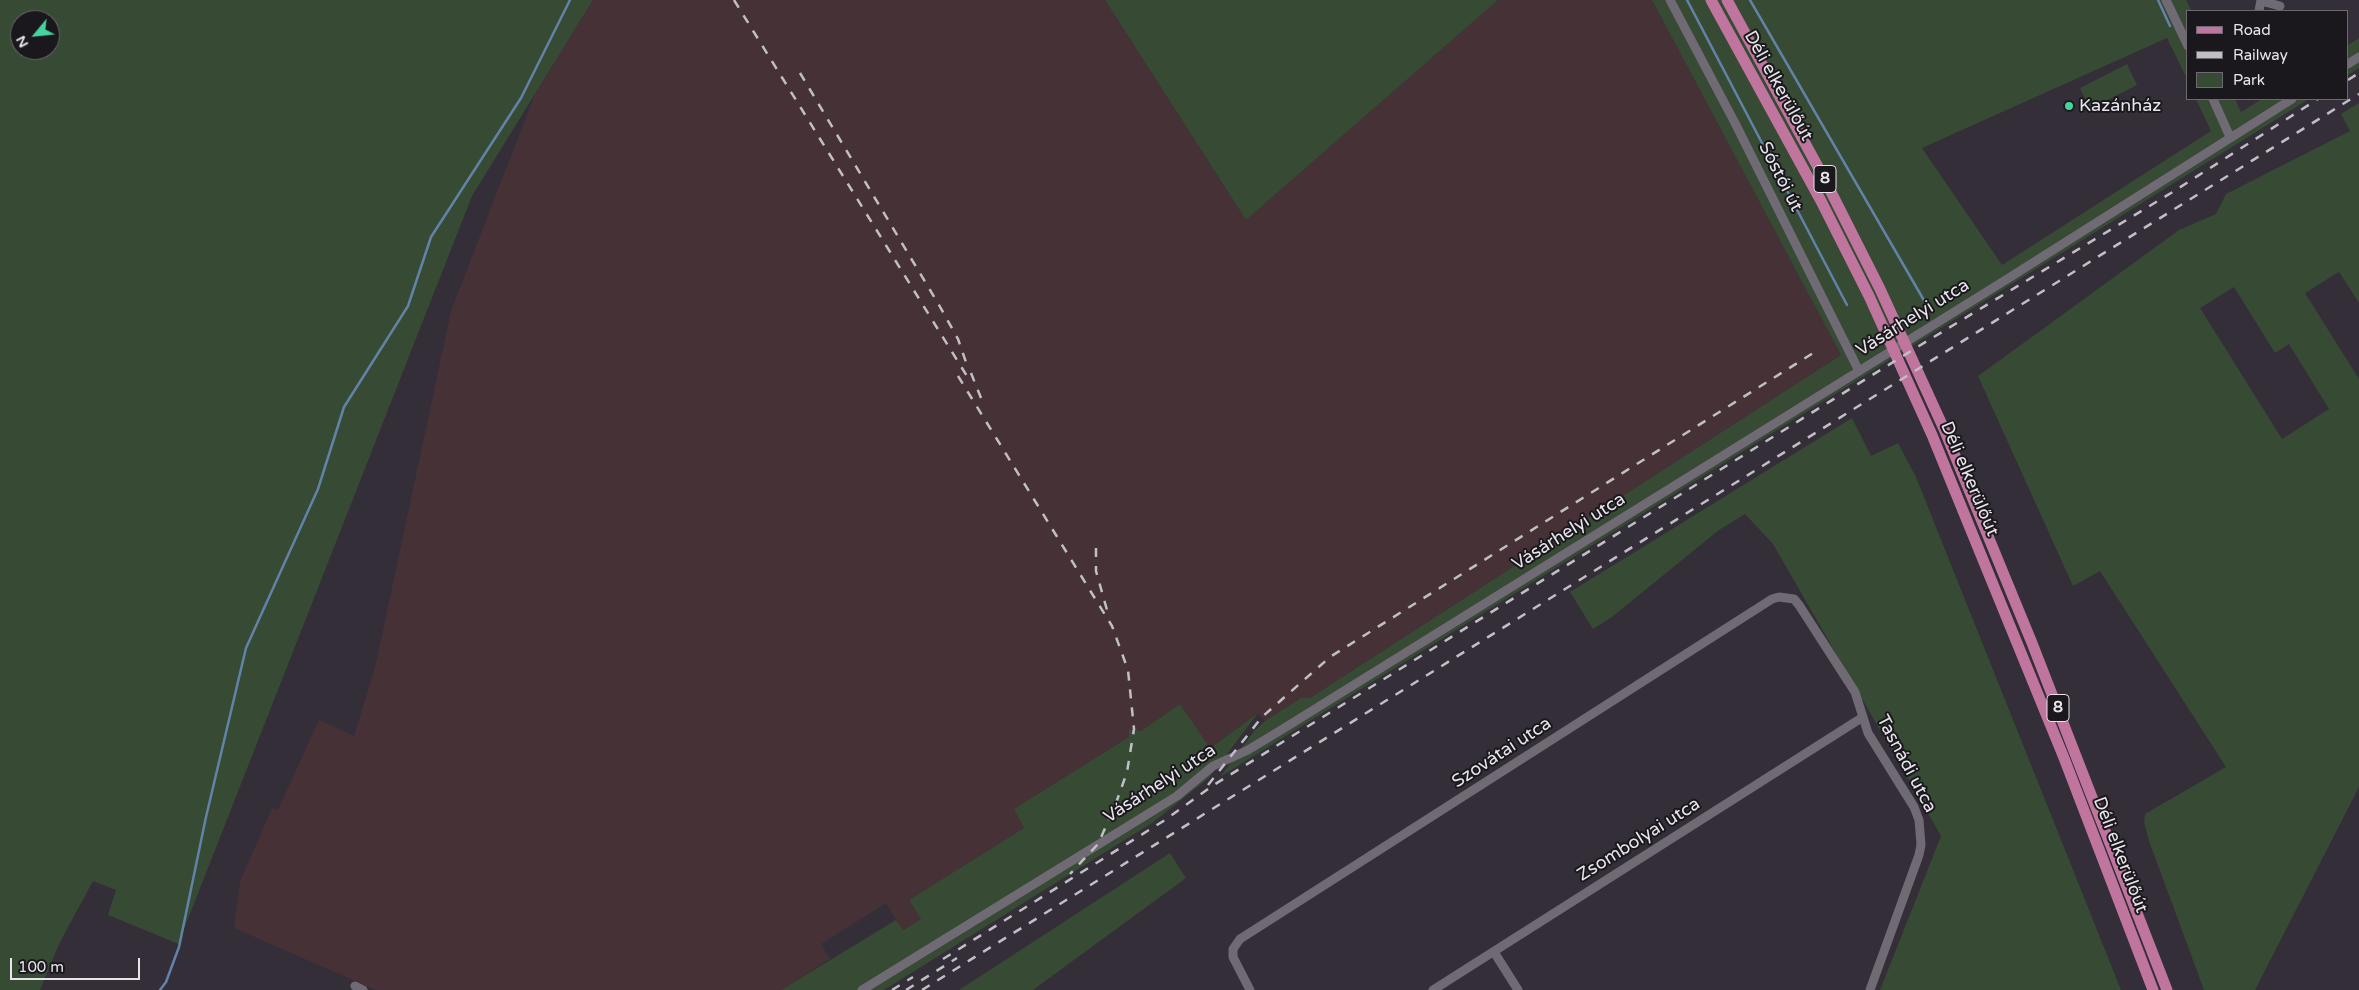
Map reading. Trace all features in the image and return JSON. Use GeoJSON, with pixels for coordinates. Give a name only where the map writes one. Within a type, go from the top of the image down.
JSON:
{"type":"FeatureCollection","features":[{"type":"Feature","properties":{"kind":"main road","name":"Déli elkerülőút"},"geometry":{"type":"LineString","coordinates":[[1711,0],[1761,89],[1869,296],[1932,435],[2064,758],[2153,990]]}},
{"type":"Feature","properties":{"kind":"main road","name":"Déli elkerülőút"},"geometry":{"type":"LineString","coordinates":[[1726,0],[1820,170],[1880,289],[1944,428],[2032,643],[2166,990]]}},
{"type":"Feature","properties":{"kind":"street","name":"Sóstói út"},"geometry":{"type":"LineString","coordinates":[[1670,0],[1735,122],[1859,370]]}},
{"type":"Feature","properties":{"kind":"street"},"geometry":{"type":"LineString","coordinates":[[2166,0],[2186,42]]}},
{"type":"Feature","properties":{"kind":"street"},"geometry":{"type":"LineString","coordinates":[[2261,0],[2280,6]]}},
{"type":"Feature","properties":{"kind":"street"},"geometry":{"type":"LineString","coordinates":[[2213,100],[2230,137]]}},
{"type":"Feature","properties":{"kind":"street","name":"Vásárhelyi utca"},"geometry":{"type":"LineString","coordinates":[[862,990],[1177,796],[1213,766],[1248,750],[1286,727],[2290,100]]}},
{"type":"Feature","properties":{"kind":"street","name":"Szovátai utca"},"geometry":{"type":"LineString","coordinates":[[1250,990],[1233,957],[1233,949],[1236,943],[1764,605],[1779,597],[1788,597]]}},
{"type":"Feature","properties":{"kind":"street","name":"Tasnádi utca"},"geometry":{"type":"LineString","coordinates":[[1788,597],[1799,605],[1855,692],[1868,733],[1914,807],[1919,820],[1921,844],[1870,990]]}},
{"type":"Feature","properties":{"kind":"street","name":"Zsombolyai utca"},"geometry":{"type":"LineString","coordinates":[[1433,990],[1863,718]]}},
{"type":"Feature","properties":{"kind":"street"},"geometry":{"type":"LineString","coordinates":[[1494,952],[1518,990]]}},
{"type":"Feature","properties":{"kind":"shaded area"},"geometry":{"type":"Polygon","coordinates":[[[593,0],[1105,0],[1246,220],[1498,0],[1652,0],[1841,355],[1310,698],[1301,698],[1265,721],[1258,713],[1209,748],[1180,704],[1141,731],[1129,729],[1129,737],[1015,809],[1024,828],[909,900],[921,919],[902,930],[886,903],[821,944],[830,959],[781,990],[376,990],[234,928],[240,882],[272,808],[278,810],[319,720],[354,736],[375,668],[451,311],[535,94],[593,0]]]}},
{"type":"Feature","properties":{"kind":"green space"},"geometry":{"type":"Polygon","coordinates":[[[0,0],[593,0],[472,196],[184,929],[181,945],[108,915],[116,890],[93,881],[59,944],[40,990],[0,990],[0,0]]]}},
{"type":"Feature","properties":{"kind":"green space"},"geometry":{"type":"Polygon","coordinates":[[[1105,0],[1498,0],[1246,220],[1105,0]]]}},
{"type":"Feature","properties":{"kind":"green space"},"geometry":{"type":"Polygon","coordinates":[[[1652,0],[2186,0],[2191,10],[2186,10],[2186,77],[2167,38],[1922,148],[2002,265],[2211,131],[2196,100],[2235,100],[2241,112],[2260,100],[2307,100],[1220,777],[1255,730],[1265,721],[1301,698],[1310,698],[1841,355],[1652,0]]]}},
{"type":"Feature","properties":{"kind":"green space"},"geometry":{"type":"Polygon","coordinates":[[[2359,38],[2359,68],[2349,74],[2349,44],[2359,38]]]}},
{"type":"Feature","properties":{"kind":"green space"},"geometry":{"type":"Polygon","coordinates":[[[2127,64],[2137,85],[2090,109],[2080,88],[2127,64]]]}},
{"type":"Feature","properties":{"kind":"green space"},"geometry":{"type":"Polygon","coordinates":[[[2359,103],[2359,303],[2339,272],[2305,293],[2359,379],[2359,787],[2255,990],[2204,990],[2149,841],[2144,822],[2145,814],[2226,767],[2100,571],[2073,586],[1978,376],[2179,230],[2216,214],[2226,194],[2350,131],[2341,114],[2359,103]],[[2234,287],[2200,308],[2282,439],[2329,409],[2289,344],[2275,353],[2234,287]]]}},
{"type":"Feature","properties":{"kind":"green space"},"geometry":{"type":"Polygon","coordinates":[[[1852,418],[1871,456],[1898,443],[1916,477],[2121,990],[1880,990],[1941,836],[1773,544],[1745,514],[1719,530],[1612,617],[1593,629],[1570,592],[1852,418]]]}},
{"type":"Feature","properties":{"kind":"green space"},"geometry":{"type":"Polygon","coordinates":[[[1180,704],[1210,748],[1258,713],[1209,778],[1152,823],[884,990],[781,990],[896,920],[903,930],[921,919],[909,900],[1024,828],[1014,809],[1129,737],[1129,729],[1141,731],[1180,704]]]}},
{"type":"Feature","properties":{"kind":"green space"},"geometry":{"type":"Polygon","coordinates":[[[1170,853],[1186,878],[1033,990],[959,990],[1170,853]]]}},
{"type":"Feature","properties":{"kind":"waterway"},"geometry":{"type":"LineString","coordinates":[[160,990],[166,982],[179,947],[206,817],[246,648],[318,489],[344,407],[408,306],[431,237],[521,98],[570,0]]}},
{"type":"Feature","properties":{"kind":"waterway"},"geometry":{"type":"LineString","coordinates":[[1687,0],[1847,305]]}},
{"type":"Feature","properties":{"kind":"waterway"},"geometry":{"type":"LineString","coordinates":[[1750,0],[1929,309]]}},
{"type":"Feature","properties":{"kind":"waterway"},"geometry":{"type":"LineString","coordinates":[[2158,0],[2170,26]]}},
{"type":"Feature","properties":{"kind":"railway"},"geometry":{"type":"LineString","coordinates":[[734,0],[970,381]]}},
{"type":"Feature","properties":{"kind":"railway"},"geometry":{"type":"LineString","coordinates":[[800,73],[939,305],[958,339],[967,365]]}},
{"type":"Feature","properties":{"kind":"railway"},"geometry":{"type":"LineString","coordinates":[[2349,79],[2359,73]]}},
{"type":"Feature","properties":{"kind":"railway"},"geometry":{"type":"LineString","coordinates":[[922,990],[2359,94]]}},
{"type":"Feature","properties":{"kind":"railway"},"geometry":{"type":"LineString","coordinates":[[943,959],[1165,820],[1212,786],[1919,346],[2171,193],[2316,100]]}},
{"type":"Feature","properties":{"kind":"railway"},"geometry":{"type":"LineString","coordinates":[[1208,785],[1262,717],[1330,657],[1818,350]]}},
{"type":"Feature","properties":{"kind":"railway"},"geometry":{"type":"LineString","coordinates":[[971,373],[983,403]]}},
{"type":"Feature","properties":{"kind":"railway"},"geometry":{"type":"LineString","coordinates":[[958,376],[1112,626],[1128,670],[1134,729],[1127,772],[1115,806],[1098,844],[1070,874]]}},
{"type":"Feature","properties":{"kind":"railway"},"geometry":{"type":"LineString","coordinates":[[1096,548],[1096,571],[1107,610]]}},
{"type":"Feature","properties":{"kind":"railway"},"geometry":{"type":"LineString","coordinates":[[906,990],[957,958]]}},
{"type":"Feature","properties":{"kind":"railway"},"geometry":{"type":"LineString","coordinates":[[892,990],[913,977]]}},
{"type":"Feature","properties":{"kind":"place","name":"Kazánház"},"geometry":{"type":"Point","coordinates":[2069,106]}}]}
